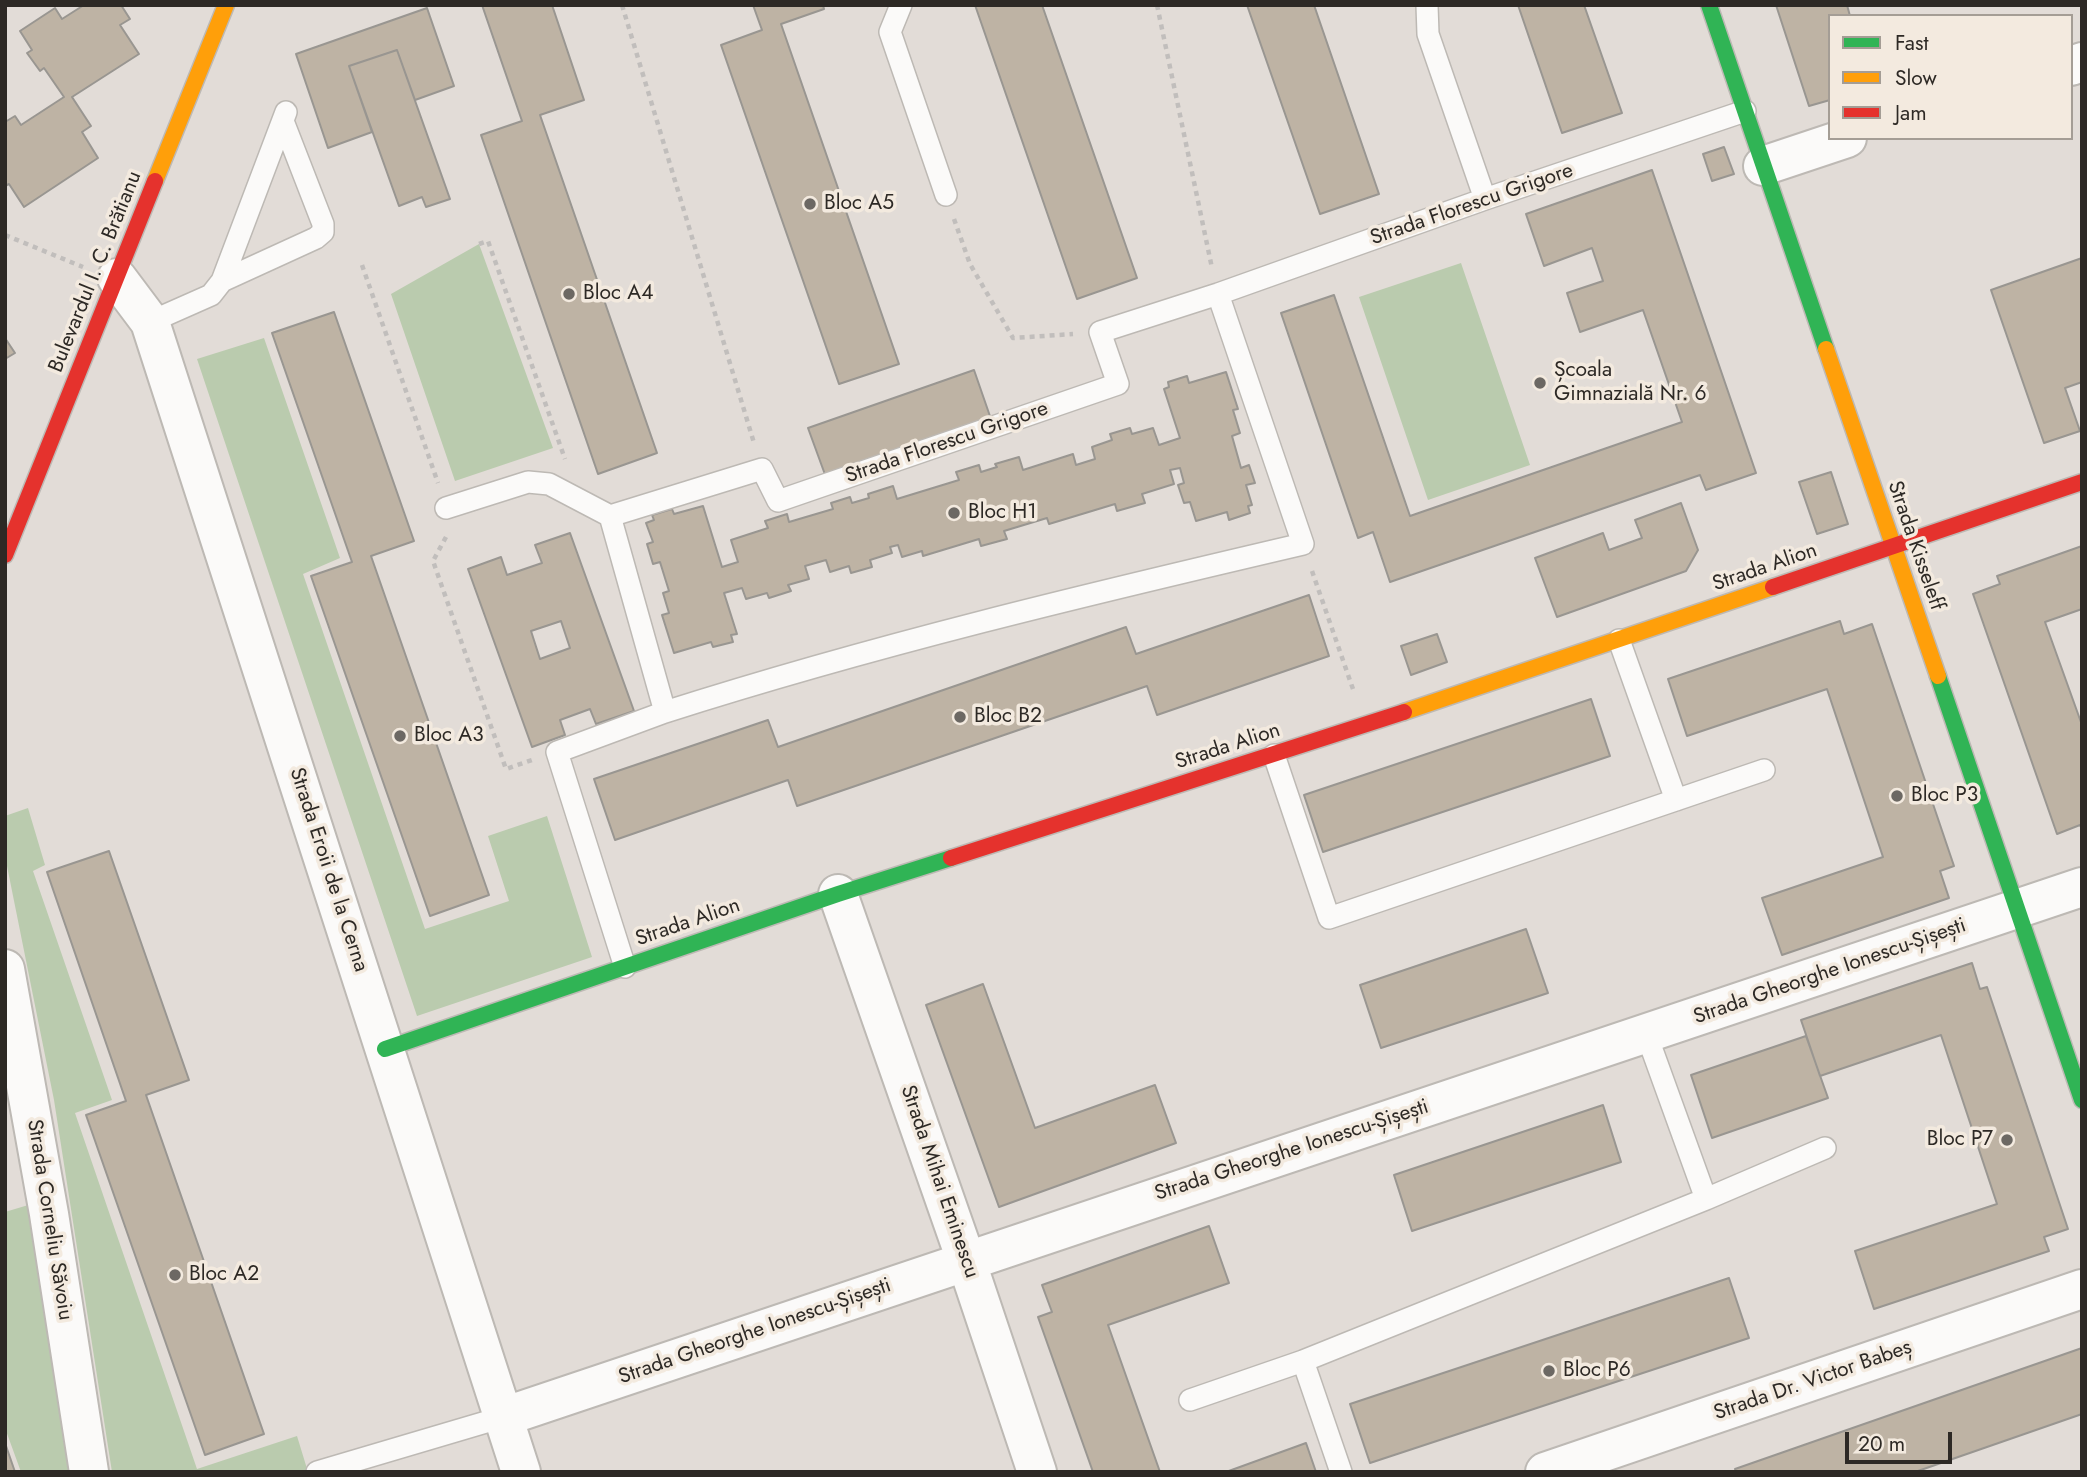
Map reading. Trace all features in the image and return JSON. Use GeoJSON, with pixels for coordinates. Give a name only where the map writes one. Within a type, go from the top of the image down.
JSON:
{"type":"FeatureCollection","features":[{"type":"Feature","properties":{"kind":"street","name":"Bulevardul I. C. Brătianu"},"geometry":{"type":"LineString","coordinates":[[5,555],[226,5]]}},
{"type":"Feature","properties":{"kind":"street","name":"Strada Kisseleff"},"geometry":{"type":"LineString","coordinates":[[1709,5],[2082,1100]]}},
{"type":"Feature","properties":{"kind":"street"},"geometry":{"type":"LineString","coordinates":[[1763,166],[1841,140]]}},
{"type":"Feature","properties":{"kind":"street","name":"Strada Eroii de la Cerna"},"geometry":{"type":"LineString","coordinates":[[116,279],[150,322],[521,1472]]}},
{"type":"Feature","properties":{"kind":"street","name":"Strada Alion"},"geometry":{"type":"LineString","coordinates":[[386,1049],[838,894],[1365,725],[2082,482]]}},
{"type":"Feature","properties":{"kind":"street","name":"Strada Gheorghe Ionescu-Șișești"},"geometry":{"type":"LineString","coordinates":[[503,1417],[2082,887]]}},
{"type":"Feature","properties":{"kind":"street","name":"Strada Mihai Eminescu"},"geometry":{"type":"LineString","coordinates":[[838,894],[1037,1472]]}},
{"type":"Feature","properties":{"kind":"street","name":"Strada Corneliu Săvoiu"},"geometry":{"type":"LineString","coordinates":[[5,969],[31,1147],[89,1472]]}},
{"type":"Feature","properties":{"kind":"street","name":"Strada Dr. Victor Babeș"},"geometry":{"type":"LineString","coordinates":[[1545,1472],[2082,1289]]}},
{"type":"Feature","properties":{"kind":"lane"},"geometry":{"type":"LineString","coordinates":[[901,5],[890,32],[946,195]]}},
{"type":"Feature","properties":{"kind":"lane"},"geometry":{"type":"LineString","coordinates":[[1427,5],[1428,34],[1485,199]]}},
{"type":"Feature","properties":{"kind":"lane","name":"Strada Florescu Grigore"},"geometry":{"type":"LineString","coordinates":[[762,468],[778,500],[1118,384],[1100,332],[1218,294],[1485,199],[1745,111]]}},
{"type":"Feature","properties":{"kind":"lane"},"geometry":{"type":"LineString","coordinates":[[150,322],[211,295],[222,281],[285,116],[323,224],[323,232],[316,238],[222,281]]}},
{"type":"Feature","properties":{"kind":"lane"},"geometry":{"type":"LineString","coordinates":[[625,967],[557,752],[665,712],[772,678],[1116,587],[1303,544],[1218,294]]}},
{"type":"Feature","properties":{"kind":"lane"},"geometry":{"type":"LineString","coordinates":[[446,508],[528,482],[549,484],[610,516],[762,468]]}},
{"type":"Feature","properties":{"kind":"lane"},"geometry":{"type":"LineString","coordinates":[[610,516],[665,712]]}},
{"type":"Feature","properties":{"kind":"lane"},"geometry":{"type":"LineString","coordinates":[[1619,640],[1676,800]]}},
{"type":"Feature","properties":{"kind":"lane"},"geometry":{"type":"LineString","coordinates":[[1274,755],[1329,918],[1764,770]]}},
{"type":"Feature","properties":{"kind":"lane"},"geometry":{"type":"LineString","coordinates":[[1646,1033],[1706,1199]]}},
{"type":"Feature","properties":{"kind":"lane"},"geometry":{"type":"LineString","coordinates":[[1190,1400],[1303,1361],[1706,1199],[1825,1148]]}},
{"type":"Feature","properties":{"kind":"lane"},"geometry":{"type":"LineString","coordinates":[[1303,1361],[1341,1472]]}},
{"type":"Feature","properties":{"kind":"lane"},"geometry":{"type":"LineString","coordinates":[[317,1472],[503,1417]]}},
{"type":"Feature","properties":{"kind":"path"},"geometry":{"type":"LineString","coordinates":[[622,5],[762,468]]}},
{"type":"Feature","properties":{"kind":"path"},"geometry":{"type":"LineString","coordinates":[[1157,5],[1218,294]]}},
{"type":"Feature","properties":{"kind":"path"},"geometry":{"type":"LineString","coordinates":[[946,195],[970,264],[1013,338],[1100,332]]}},
{"type":"Feature","properties":{"kind":"path"},"geometry":{"type":"LineString","coordinates":[[5,235],[116,279]]}},
{"type":"Feature","properties":{"kind":"path"},"geometry":{"type":"LineString","coordinates":[[479,244],[488,241],[580,500]]}},
{"type":"Feature","properties":{"kind":"path"},"geometry":{"type":"LineString","coordinates":[[1303,544],[1365,725]]}},
{"type":"Feature","properties":{"kind":"green space"},"geometry":{"type":"Polygon","coordinates":[[[479,244],[553,448],[455,481],[391,294],[479,244]]]}},
{"type":"Feature","properties":{"kind":"green space"},"geometry":{"type":"Polygon","coordinates":[[[1461,263],[1530,465],[1428,500],[1359,297],[1461,263]]]}},
{"type":"Feature","properties":{"kind":"green space"},"geometry":{"type":"Polygon","coordinates":[[[264,338],[340,558],[303,574],[425,929],[509,901],[488,836],[547,816],[592,957],[417,1016],[197,359],[264,338]]]}},
{"type":"Feature","properties":{"kind":"green space"},"geometry":{"type":"Polygon","coordinates":[[[28,808],[45,865],[33,871],[112,1100],[75,1113],[197,1469],[297,1436],[308,1472],[112,1472],[54,1100],[5,856],[5,816],[28,808]]]}},
{"type":"Feature","properties":{"kind":"green space"},"geometry":{"type":"Polygon","coordinates":[[[35,1203],[71,1472],[21,1472],[5,1428],[5,1212],[35,1203]]]}},
{"type":"Feature","properties":{"kind":"building"},"geometry":{"type":"Polygon","coordinates":[[[84,5],[121,5],[130,19],[120,25],[139,54],[72,97],[91,126],[82,132],[98,158],[24,207],[9,184],[5,186],[5,122],[15,116],[21,125],[64,97],[44,68],[40,71],[27,53],[32,50],[20,31],[55,8],[62,19],[84,5]]]}},
{"type":"Feature","properties":{"kind":"building","name":"Bloc A4"},"geometry":{"type":"Polygon","coordinates":[[[482,5],[552,5],[584,100],[540,115],[657,453],[598,474],[481,135],[522,121],[482,5]]]}},
{"type":"Feature","properties":{"kind":"building","name":"Bloc A5"},"geometry":{"type":"Polygon","coordinates":[[[753,5],[823,5],[824,9],[781,24],[899,364],[839,384],[721,45],[762,30],[753,5]]]}},
{"type":"Feature","properties":{"kind":"building"},"geometry":{"type":"Polygon","coordinates":[[[975,5],[1042,5],[1137,278],[1077,299],[975,5]]]}},
{"type":"Feature","properties":{"kind":"building"},"geometry":{"type":"Polygon","coordinates":[[[1247,5],[1314,5],[1379,194],[1320,214],[1247,5]]]}},
{"type":"Feature","properties":{"kind":"building"},"geometry":{"type":"Polygon","coordinates":[[[1518,5],[1584,5],[1622,113],[1562,133],[1518,5]]]}},
{"type":"Feature","properties":{"kind":"building"},"geometry":{"type":"Polygon","coordinates":[[[1776,5],[1847,5],[1849,14],[1828,14],[1828,101],[1809,106],[1776,5]]]}},
{"type":"Feature","properties":{"kind":"building"},"geometry":{"type":"Polygon","coordinates":[[[427,8],[454,86],[415,100],[397,50],[349,66],[372,132],[328,148],[296,54],[427,8]]]}},
{"type":"Feature","properties":{"kind":"building"},"geometry":{"type":"Polygon","coordinates":[[[397,50],[450,199],[426,207],[422,197],[399,206],[349,66],[397,50]]]}},
{"type":"Feature","properties":{"kind":"building"},"geometry":{"type":"Polygon","coordinates":[[[1724,147],[1734,174],[1712,181],[1703,154],[1724,147]]]}},
{"type":"Feature","properties":{"kind":"building"},"geometry":{"type":"Polygon","coordinates":[[[1652,170],[1756,473],[1706,490],[1700,475],[1390,582],[1373,532],[1358,538],[1281,313],[1334,295],[1410,516],[1682,422],[1643,310],[1580,332],[1567,293],[1603,281],[1592,248],[1544,266],[1526,214],[1652,170]]]}},
{"type":"Feature","properties":{"kind":"building"},"geometry":{"type":"Polygon","coordinates":[[[2082,258],[2082,382],[2065,388],[2080,431],[2044,443],[1991,290],[2082,258]]]}},
{"type":"Feature","properties":{"kind":"building","name":"Bloc A3"},"geometry":{"type":"Polygon","coordinates":[[[334,312],[414,541],[371,556],[489,895],[430,916],[311,576],[352,562],[272,333],[334,312]]]}},
{"type":"Feature","properties":{"kind":"building"},"geometry":{"type":"Polygon","coordinates":[[[5,338],[15,353],[5,359],[5,338]]]}},
{"type":"Feature","properties":{"kind":"building"},"geometry":{"type":"Polygon","coordinates":[[[974,370],[992,422],[827,480],[808,428],[974,370]]]}},
{"type":"Feature","properties":{"kind":"building","name":"Bloc H1"},"geometry":{"type":"Polygon","coordinates":[[[1226,372],[1238,409],[1233,410],[1240,433],[1232,436],[1241,468],[1249,465],[1255,483],[1246,485],[1252,505],[1248,506],[1250,513],[1229,520],[1227,512],[1196,521],[1190,502],[1184,503],[1178,485],[1184,483],[1180,468],[1170,470],[1174,484],[1142,494],[1145,503],[1117,511],[1115,504],[1049,524],[1047,518],[1004,531],[1007,539],[981,546],[979,539],[923,556],[922,551],[902,557],[898,545],[890,547],[892,553],[870,560],[872,567],[851,573],[849,566],[830,572],[826,560],[805,566],[809,579],[788,585],[791,591],[769,598],[767,593],[746,599],[742,588],[724,593],[737,634],[731,635],[733,642],[713,647],[711,642],[674,653],[662,615],[669,613],[663,593],[669,591],[660,562],[653,564],[647,544],[653,542],[646,523],[654,520],[652,515],[672,509],[674,514],[703,506],[722,567],[738,562],[731,540],[768,528],[765,521],[787,514],[789,522],[833,509],[831,503],[850,497],[852,503],[869,498],[868,494],[893,486],[897,499],[959,480],[956,472],[979,465],[981,472],[997,467],[995,464],[1019,457],[1023,470],[1073,454],[1076,465],[1095,459],[1092,447],[1112,440],[1110,434],[1130,428],[1132,434],[1153,428],[1159,445],[1180,438],[1164,389],[1169,387],[1168,382],[1187,376],[1189,383],[1226,372]]]}},
{"type":"Feature","properties":{"kind":"building"},"geometry":{"type":"Polygon","coordinates":[[[1831,472],[1848,524],[1817,534],[1799,482],[1831,472]]]}},
{"type":"Feature","properties":{"kind":"building"},"geometry":{"type":"Polygon","coordinates":[[[1681,503],[1698,550],[1686,571],[1557,617],[1535,558],[1603,533],[1609,550],[1642,538],[1635,520],[1681,503]]]}},
{"type":"Feature","properties":{"kind":"building"},"geometry":{"type":"Polygon","coordinates":[[[570,533],[634,711],[596,724],[590,709],[560,720],[565,735],[532,747],[468,569],[501,557],[507,575],[542,563],[535,545],[570,533]],[[561,621],[531,631],[540,659],[570,648],[561,621]]]}},
{"type":"Feature","properties":{"kind":"building"},"geometry":{"type":"Polygon","coordinates":[[[2082,546],[2082,609],[2045,622],[2082,725],[2082,829],[2080,825],[2057,834],[1973,594],[2000,584],[1997,576],[2082,546]]]}},
{"type":"Feature","properties":{"kind":"building","name":"Bloc B2"},"geometry":{"type":"Polygon","coordinates":[[[1309,595],[1329,656],[1157,715],[1147,686],[797,806],[788,780],[615,840],[594,779],[768,720],[778,747],[1126,627],[1136,654],[1309,595]]]}},
{"type":"Feature","properties":{"kind":"building","name":"Bloc P3"},"geometry":{"type":"Polygon","coordinates":[[[1840,621],[1844,634],[1872,624],[1954,866],[1940,871],[1949,898],[1782,955],[1762,898],[1883,857],[1827,689],[1687,736],[1668,679],[1840,621]]]}},
{"type":"Feature","properties":{"kind":"building"},"geometry":{"type":"Polygon","coordinates":[[[1437,634],[1447,662],[1411,675],[1401,646],[1437,634]]]}},
{"type":"Feature","properties":{"kind":"building"},"geometry":{"type":"Polygon","coordinates":[[[1591,699],[1610,756],[1323,852],[1304,795],[1591,699]]]}},
{"type":"Feature","properties":{"kind":"building","name":"Bloc A2"},"geometry":{"type":"Polygon","coordinates":[[[109,851],[189,1080],[146,1095],[264,1434],[205,1455],[86,1115],[126,1101],[47,872],[109,851]]]}},
{"type":"Feature","properties":{"kind":"building"},"geometry":{"type":"Polygon","coordinates":[[[1526,929],[1548,993],[1381,1048],[1360,985],[1526,929]]]}},
{"type":"Feature","properties":{"kind":"building","name":"Bloc P7"},"geometry":{"type":"Polygon","coordinates":[[[1972,963],[1980,989],[1987,987],[2068,1229],[2044,1237],[2049,1251],[1874,1309],[1855,1251],[1997,1204],[1941,1035],[1820,1076],[1801,1020],[1972,963]]]}},
{"type":"Feature","properties":{"kind":"building"},"geometry":{"type":"Polygon","coordinates":[[[983,984],[1035,1128],[1155,1085],[1176,1143],[999,1207],[926,1005],[983,984]]]}},
{"type":"Feature","properties":{"kind":"building"},"geometry":{"type":"Polygon","coordinates":[[[1806,1036],[1828,1098],[1712,1138],[1691,1075],[1806,1036]]]}},
{"type":"Feature","properties":{"kind":"building"},"geometry":{"type":"Polygon","coordinates":[[[1603,1105],[1621,1162],[1412,1231],[1394,1175],[1603,1105]]]}},
{"type":"Feature","properties":{"kind":"building"},"geometry":{"type":"Polygon","coordinates":[[[1209,1226],[1229,1283],[1108,1325],[1160,1472],[1093,1472],[1038,1317],[1052,1312],[1042,1285],[1209,1226]]]}},
{"type":"Feature","properties":{"kind":"building","name":"Bloc P6"},"geometry":{"type":"Polygon","coordinates":[[[1729,1278],[1749,1338],[1370,1463],[1350,1404],[1729,1278]]]}},
{"type":"Feature","properties":{"kind":"building"},"geometry":{"type":"Polygon","coordinates":[[[2082,1348],[2082,1414],[1915,1472],[1736,1472],[1735,1469],[2082,1348]]]}},
{"type":"Feature","properties":{"kind":"building"},"geometry":{"type":"Polygon","coordinates":[[[5,1443],[15,1472],[5,1472],[5,1443]]]}},
{"type":"Feature","properties":{"kind":"building"},"geometry":{"type":"Polygon","coordinates":[[[1306,1443],[1316,1472],[1226,1472],[1306,1443]]]}},
{"type":"Feature","properties":{"kind":"traffic: fast"},"geometry":{"type":"LineString","coordinates":[[1709,5],[1826,349]]}},
{"type":"Feature","properties":{"kind":"traffic: fast"},"geometry":{"type":"LineString","coordinates":[[1938,676],[2082,1100]]}},
{"type":"Feature","properties":{"kind":"traffic: fast"},"geometry":{"type":"LineString","coordinates":[[385,1049],[951,858]]}},
{"type":"Feature","properties":{"kind":"traffic: slow"},"geometry":{"type":"LineString","coordinates":[[155,181],[226,5]]}},
{"type":"Feature","properties":{"kind":"traffic: slow"},"geometry":{"type":"LineString","coordinates":[[1826,349],[1938,676]]}},
{"type":"Feature","properties":{"kind":"traffic: slow"},"geometry":{"type":"LineString","coordinates":[[1404,712],[1773,587]]}},
{"type":"Feature","properties":{"kind":"traffic: jam"},"geometry":{"type":"LineString","coordinates":[[5,555],[155,181]]}},
{"type":"Feature","properties":{"kind":"traffic: jam"},"geometry":{"type":"LineString","coordinates":[[1773,587],[2082,482]]}},
{"type":"Feature","properties":{"kind":"traffic: jam"},"geometry":{"type":"LineString","coordinates":[[951,858],[1404,712]]}},
{"type":"Feature","properties":{"kind":"place","name":"Bloc A5"},"geometry":{"type":"Point","coordinates":[810,204]}},
{"type":"Feature","properties":{"kind":"place","name":"Bloc A4"},"geometry":{"type":"Point","coordinates":[569,294]}},
{"type":"Feature","properties":{"kind":"place","name":"Școala Gimnazială Nr. 6"},"geometry":{"type":"Point","coordinates":[1540,383]}},
{"type":"Feature","properties":{"kind":"place","name":"Bloc H1"},"geometry":{"type":"Point","coordinates":[954,513]}},
{"type":"Feature","properties":{"kind":"place","name":"Bloc B2"},"geometry":{"type":"Point","coordinates":[960,717]}},
{"type":"Feature","properties":{"kind":"place","name":"Bloc A3"},"geometry":{"type":"Point","coordinates":[400,736]}},
{"type":"Feature","properties":{"kind":"place","name":"Bloc P3"},"geometry":{"type":"Point","coordinates":[1897,796]}},
{"type":"Feature","properties":{"kind":"place","name":"Bloc P7"},"geometry":{"type":"Point","coordinates":[2007,1140]}},
{"type":"Feature","properties":{"kind":"place","name":"Bloc A2"},"geometry":{"type":"Point","coordinates":[175,1275]}},
{"type":"Feature","properties":{"kind":"place","name":"Bloc P6"},"geometry":{"type":"Point","coordinates":[1549,1371]}}]}
